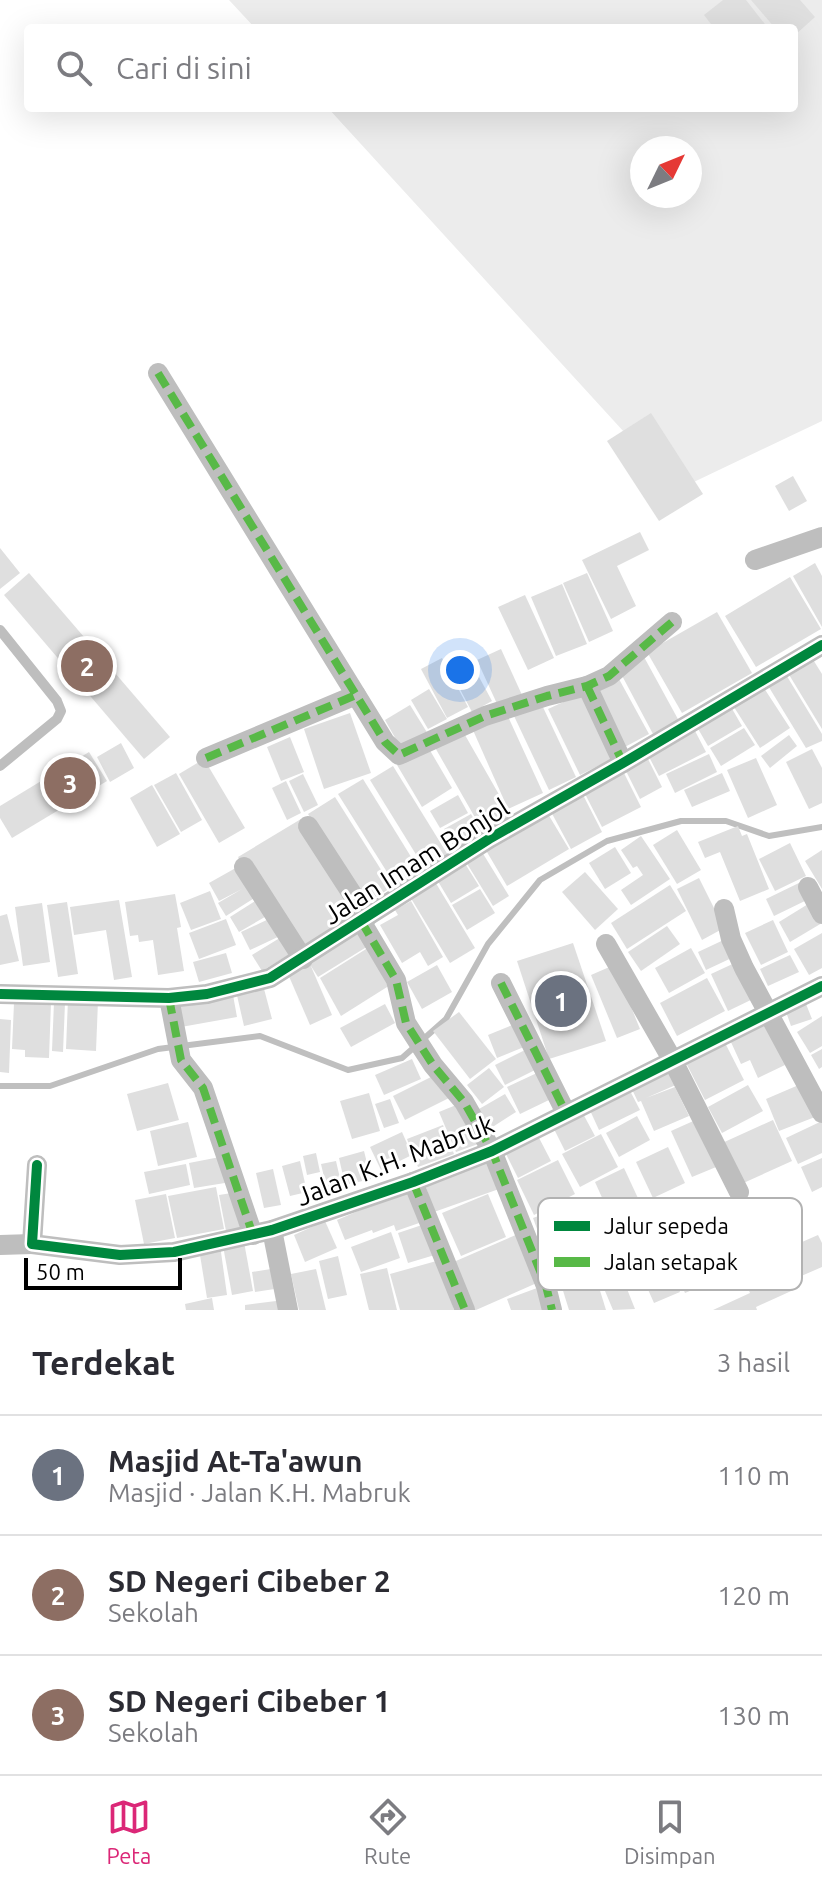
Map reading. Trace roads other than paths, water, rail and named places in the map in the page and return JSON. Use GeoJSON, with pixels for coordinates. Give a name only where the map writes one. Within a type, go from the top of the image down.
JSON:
{"type":"FeatureCollection","features":[{"type":"Feature","properties":{"kind":"street"},"geometry":{"type":"LineString","coordinates":[[158,373],[385,742],[399,755],[485,716],[561,691],[587,686],[624,665],[672,622]]}},
{"type":"Feature","properties":{"kind":"street"},"geometry":{"type":"LineString","coordinates":[[755,560],[822,537]]}},
{"type":"Feature","properties":{"kind":"street","name":"Jalan Imam Bonjol"},"geometry":{"type":"LineString","coordinates":[[0,994],[169,998],[207,994],[270,978],[489,839],[822,645]]}},
{"type":"Feature","properties":{"kind":"street"},"geometry":{"type":"LineString","coordinates":[[587,686],[623,763]]}},
{"type":"Feature","properties":{"kind":"street"},"geometry":{"type":"LineString","coordinates":[[206,758],[356,695]]}},
{"type":"Feature","properties":{"kind":"street"},"geometry":{"type":"LineString","coordinates":[[308,826],[364,919],[396,980],[406,1023],[433,1065],[464,1102],[492,1151],[538,1266]]}},
{"type":"Feature","properties":{"kind":"street"},"geometry":{"type":"LineString","coordinates":[[244,867],[303,959]]}},
{"type":"Feature","properties":{"kind":"street"},"geometry":{"type":"LineString","coordinates":[[808,887],[822,914]]}},
{"type":"Feature","properties":{"kind":"street"},"geometry":{"type":"LineString","coordinates":[[724,909],[731,939],[744,968],[822,1113]]}},
{"type":"Feature","properties":{"kind":"street"},"geometry":{"type":"LineString","coordinates":[[606,944],[673,1061],[739,1192]]}},
{"type":"Feature","properties":{"kind":"street"},"geometry":{"type":"LineString","coordinates":[[501,983],[566,1113]]}},
{"type":"Feature","properties":{"kind":"street","name":"Jalan K.H. Mabruk"},"geometry":{"type":"LineString","coordinates":[[0,1245],[32,1244],[120,1255],[174,1252],[263,1233],[413,1182],[492,1151],[822,986]]}},
{"type":"Feature","properties":{"kind":"street"},"geometry":{"type":"LineString","coordinates":[[169,998],[178,1051],[203,1088],[263,1233],[288,1310]]}},
{"type":"Feature","properties":{"kind":"street"},"geometry":{"type":"LineString","coordinates":[[32,1244],[37,1165]]}},
{"type":"Feature","properties":{"kind":"street"},"geometry":{"type":"LineString","coordinates":[[413,1182],[465,1310]]}},
{"type":"Feature","properties":{"kind":"street"},"geometry":{"type":"LineString","coordinates":[[547,1290],[552,1310]]}},
{"type":"Feature","properties":{"kind":"lane"},"geometry":{"type":"LineString","coordinates":[[0,630],[57,701],[61,711],[57,719],[35,739],[0,766]]}},
{"type":"Feature","properties":{"kind":"waterway"},"geometry":{"type":"LineString","coordinates":[[0,1086],[50,1086],[158,1049],[260,1036],[348,1070],[402,1058],[446,1019],[488,944],[540,880],[607,841],[681,821],[726,821],[769,836],[822,827]]}},
{"type":"Feature","properties":{"kind":"place","name":"SD Negeri Cibeber 2"},"geometry":{"type":"Point","coordinates":[87,666]}},
{"type":"Feature","properties":{"kind":"place","name":"SD Negeri Cibeber 1"},"geometry":{"type":"Point","coordinates":[70,783]}},
{"type":"Feature","properties":{"kind":"place","name":"Masjid At-Ta'awun"},"geometry":{"type":"Point","coordinates":[561,1001]}}]}
